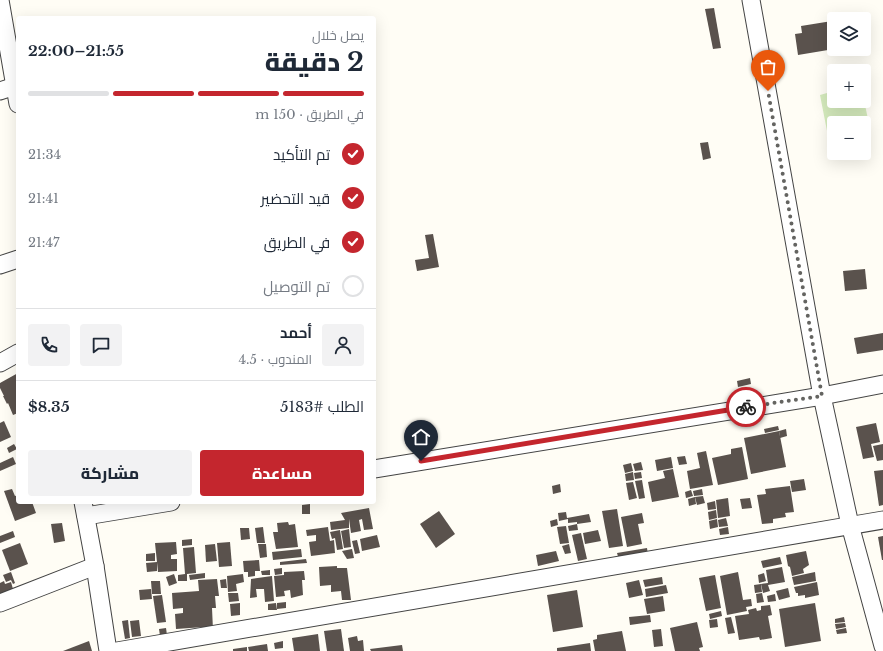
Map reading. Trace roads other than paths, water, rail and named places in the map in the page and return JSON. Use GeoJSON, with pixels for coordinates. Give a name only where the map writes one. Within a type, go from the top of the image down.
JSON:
{"type":"FeatureCollection","features":[{"type":"Feature","properties":{"kind":"street"},"geometry":{"type":"LineString","coordinates":[[751,0],[822,396],[850,525],[883,646]]}},
{"type":"Feature","properties":{"kind":"street"},"geometry":{"type":"LineString","coordinates":[[1,7],[8,89],[16,101]]}},
{"type":"Feature","properties":{"kind":"street"},"geometry":{"type":"LineString","coordinates":[[0,265],[16,260]]}},
{"type":"Feature","properties":{"kind":"street"},"geometry":{"type":"LineString","coordinates":[[0,363],[16,354]]}},
{"type":"Feature","properties":{"kind":"street"},"geometry":{"type":"LineString","coordinates":[[376,468],[822,396],[883,384]]}},
{"type":"Feature","properties":{"kind":"street"},"geometry":{"type":"LineString","coordinates":[[108,651],[95,566],[84,509],[146,504]]}},
{"type":"Feature","properties":{"kind":"street"},"geometry":{"type":"LineString","coordinates":[[118,651],[883,520]]}},
{"type":"Feature","properties":{"kind":"street"},"geometry":{"type":"LineString","coordinates":[[0,603],[95,566]]}}]}
